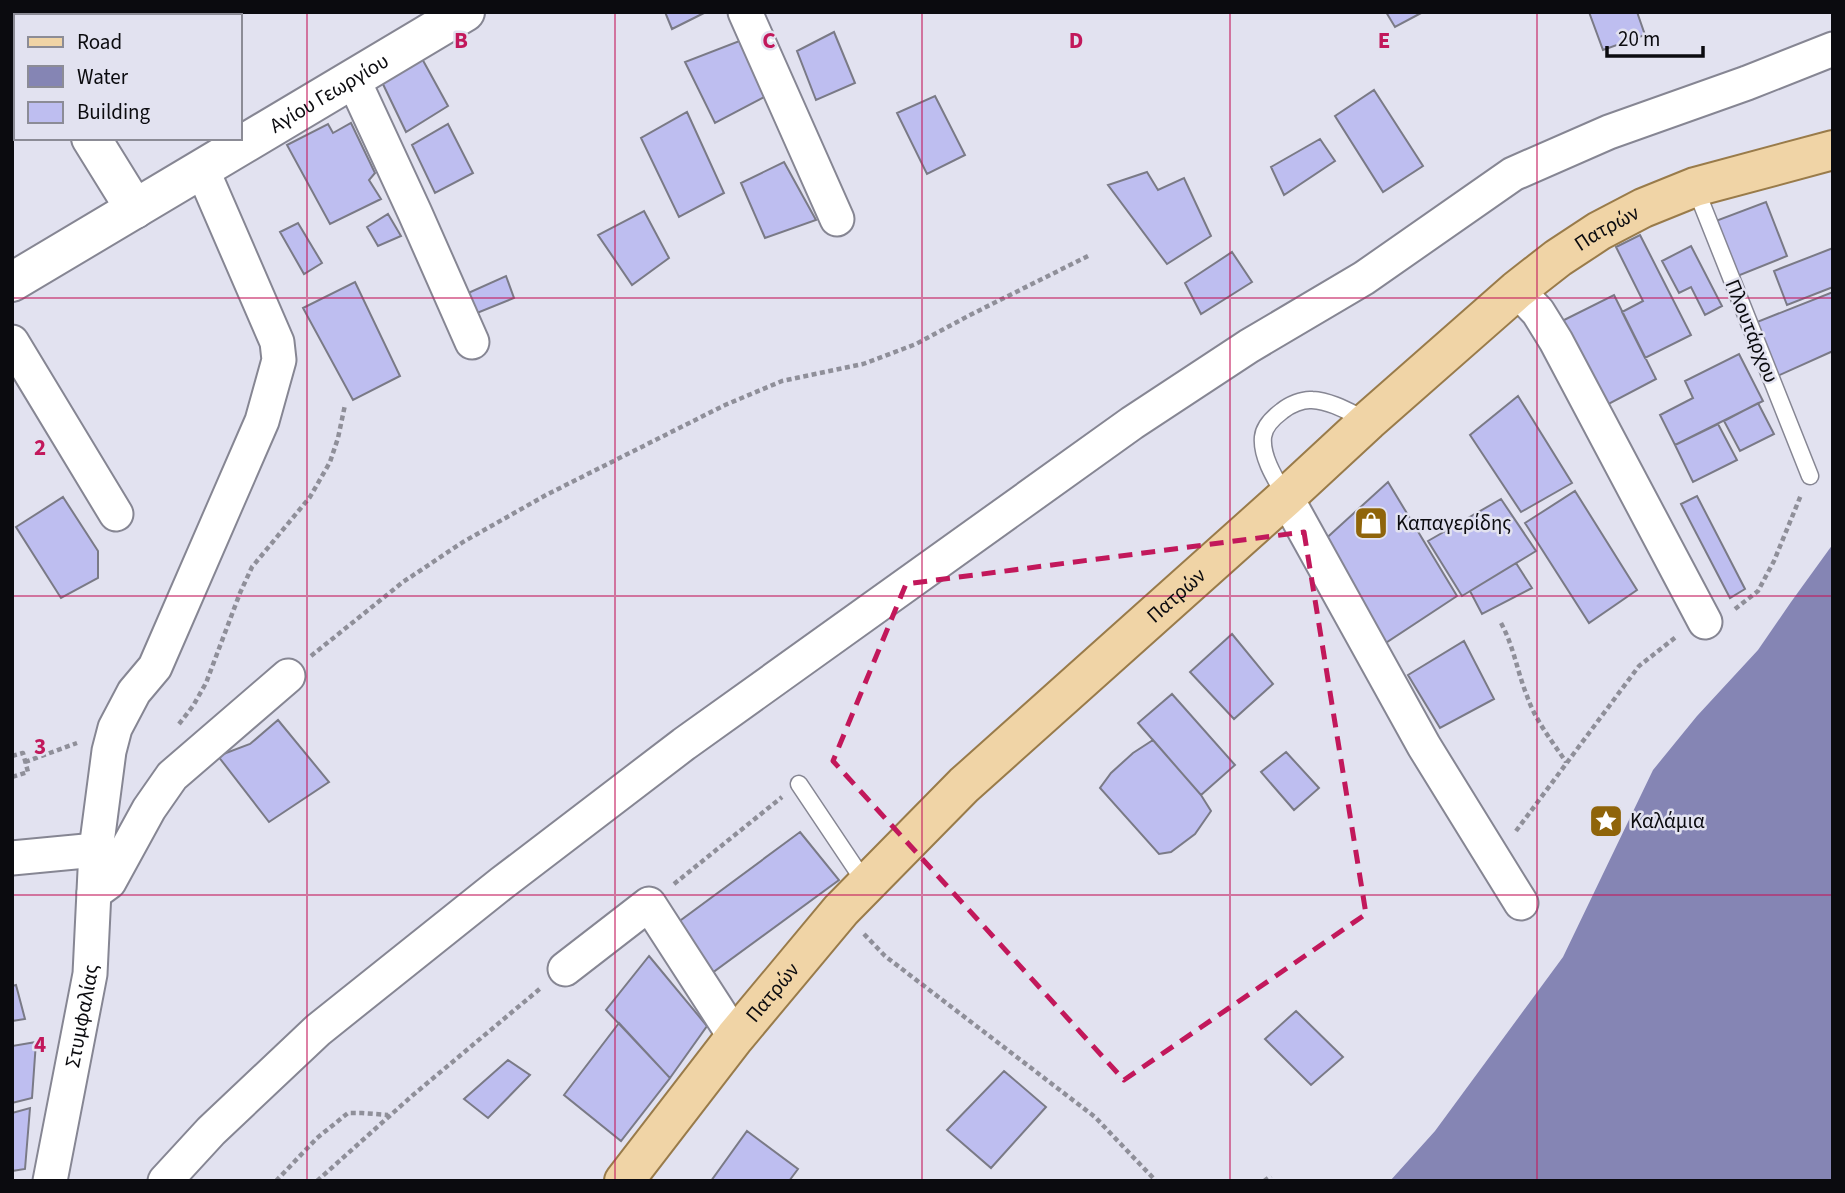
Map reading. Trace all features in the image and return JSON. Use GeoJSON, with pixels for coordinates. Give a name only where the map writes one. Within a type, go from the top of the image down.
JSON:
{"type":"FeatureCollection","features":[{"type":"Feature","properties":{"kind":"main road","name":"Πατρών"},"geometry":{"type":"LineString","coordinates":[[624,1181],[735,1037],[853,897],[964,785],[1517,290],[1599,231],[1643,208],[1695,187],[1833,150]]}},
{"type":"Feature","properties":{"kind":"street","name":"Αγίου Γεωργίου"},"geometry":{"type":"LineString","coordinates":[[12,282],[464,12]]}},
{"type":"Feature","properties":{"kind":"street"},"geometry":{"type":"LineString","coordinates":[[745,12],[837,219]]}},
{"type":"Feature","properties":{"kind":"street"},"geometry":{"type":"LineString","coordinates":[[165,1181],[211,1131],[318,1030],[502,883],[684,744],[1132,423],[1249,346],[1364,278],[1513,174],[1609,132],[1747,83],[1833,48]]}},
{"type":"Feature","properties":{"kind":"street"},"geometry":{"type":"LineString","coordinates":[[352,79],[472,342]]}},
{"type":"Feature","properties":{"kind":"street"},"geometry":{"type":"LineString","coordinates":[[92,140],[135,209]]}},
{"type":"Feature","properties":{"kind":"street","name":"Στυμφαλίας"},"geometry":{"type":"LineString","coordinates":[[50,1181],[90,974],[96,850],[109,751],[115,728],[134,692],[155,667],[262,421],[279,360],[277,341],[202,169]]}},
{"type":"Feature","properties":{"kind":"street"},"geometry":{"type":"LineString","coordinates":[[1517,290],[1538,312],[1556,341],[1704,622]]}},
{"type":"Feature","properties":{"kind":"street"},"geometry":{"type":"LineString","coordinates":[[12,342],[116,514]]}},
{"type":"Feature","properties":{"kind":"street"},"geometry":{"type":"LineString","coordinates":[[1286,497],[1424,746],[1521,903]]}},
{"type":"Feature","properties":{"kind":"street"},"geometry":{"type":"LineString","coordinates":[[94,893],[109,881],[149,809],[172,776],[288,676]]}},
{"type":"Feature","properties":{"kind":"street"},"geometry":{"type":"LineString","coordinates":[[12,858],[96,850]]}},
{"type":"Feature","properties":{"kind":"street"},"geometry":{"type":"LineString","coordinates":[[565,969],[649,904],[735,1037]]}},
{"type":"Feature","properties":{"kind":"lane","name":"Πλουτάρχου"},"geometry":{"type":"LineString","coordinates":[[1695,187],[1810,476]]}},
{"type":"Feature","properties":{"kind":"lane"},"geometry":{"type":"LineString","coordinates":[[1286,497],[1265,454],[1262,435],[1270,420],[1287,407],[1310,399],[1334,405],[1368,421]]}},
{"type":"Feature","properties":{"kind":"lane"},"geometry":{"type":"LineString","coordinates":[[799,784],[853,897]]}},
{"type":"Feature","properties":{"kind":"path"},"geometry":{"type":"LineString","coordinates":[[288,676],[403,582],[463,542],[546,495],[725,405],[782,381],[863,364],[916,344],[1088,257]]}},
{"type":"Feature","properties":{"kind":"path"},"geometry":{"type":"LineString","coordinates":[[178,725],[206,683],[252,567],[310,496],[330,462],[345,405]]}},
{"type":"Feature","properties":{"kind":"path"},"geometry":{"type":"LineString","coordinates":[[1494,860],[1639,666],[1670,640],[1731,611],[1758,592],[1810,476]]}},
{"type":"Feature","properties":{"kind":"path"},"geometry":{"type":"LineString","coordinates":[[1501,623],[1510,640],[1527,697],[1541,725],[1566,762]]}},
{"type":"Feature","properties":{"kind":"path"},"geometry":{"type":"LineString","coordinates":[[25,762],[115,728]]}},
{"type":"Feature","properties":{"kind":"path"},"geometry":{"type":"LineString","coordinates":[[12,756],[23,753],[28,772],[12,777]]}},
{"type":"Feature","properties":{"kind":"path"},"geometry":{"type":"LineString","coordinates":[[649,904],[799,784]]}},
{"type":"Feature","properties":{"kind":"path"},"geometry":{"type":"LineString","coordinates":[[853,897],[885,956],[1095,1117],[1156,1181]]}},
{"type":"Feature","properties":{"kind":"path"},"geometry":{"type":"LineString","coordinates":[[317,1181],[389,1115],[565,969]]}},
{"type":"Feature","properties":{"kind":"path"},"geometry":{"type":"LineString","coordinates":[[276,1181],[317,1138],[348,1114],[389,1115]]}},
{"type":"Feature","properties":{"kind":"path"},"geometry":{"type":"LineString","coordinates":[[1264,1181],[1271,1176]]}},
{"type":"Feature","properties":{"kind":"highlighted area"},"geometry":{"type":"Polygon","coordinates":[[[1304,532],[1366,914],[1124,1080],[833,761],[906,584],[1304,532]]]}},
{"type":"Feature","properties":{"kind":"water"},"geometry":{"type":"Polygon","coordinates":[[[1833,544],[1833,1181],[1390,1181],[1435,1131],[1563,957],[1653,770],[1697,716],[1758,650],[1833,544]]]}},
{"type":"Feature","properties":{"kind":"building"},"geometry":{"type":"Polygon","coordinates":[[[665,12],[706,12],[672,29],[665,12]]]}},
{"type":"Feature","properties":{"kind":"building"},"geometry":{"type":"Polygon","coordinates":[[[1386,12],[1423,12],[1395,27],[1386,12]]]}},
{"type":"Feature","properties":{"kind":"building"},"geometry":{"type":"Polygon","coordinates":[[[1589,12],[1637,12],[1645,35],[1603,50],[1589,12]]]}},
{"type":"Feature","properties":{"kind":"building"},"geometry":{"type":"Polygon","coordinates":[[[834,32],[855,83],[816,100],[797,51],[834,32]]]}},
{"type":"Feature","properties":{"kind":"building"},"geometry":{"type":"Polygon","coordinates":[[[742,40],[766,96],[715,123],[685,62],[742,40]]]}},
{"type":"Feature","properties":{"kind":"building"},"geometry":{"type":"Polygon","coordinates":[[[420,55],[448,106],[406,132],[381,80],[420,55]]]}},
{"type":"Feature","properties":{"kind":"building"},"geometry":{"type":"Polygon","coordinates":[[[1374,90],[1423,166],[1383,192],[1335,116],[1374,90]]]}},
{"type":"Feature","properties":{"kind":"building"},"geometry":{"type":"Polygon","coordinates":[[[935,96],[965,155],[927,174],[897,113],[935,96]]]}},
{"type":"Feature","properties":{"kind":"building"},"geometry":{"type":"Polygon","coordinates":[[[687,112],[724,193],[679,217],[641,138],[687,112]]]}},
{"type":"Feature","properties":{"kind":"building"},"geometry":{"type":"Polygon","coordinates":[[[351,123],[375,173],[369,180],[381,199],[330,224],[287,145],[328,124],[333,133],[351,123]]]}},
{"type":"Feature","properties":{"kind":"building"},"geometry":{"type":"Polygon","coordinates":[[[448,124],[473,173],[435,193],[412,145],[448,124]]]}},
{"type":"Feature","properties":{"kind":"building"},"geometry":{"type":"Polygon","coordinates":[[[1320,139],[1335,161],[1284,195],[1271,167],[1320,139]]]}},
{"type":"Feature","properties":{"kind":"building"},"geometry":{"type":"Polygon","coordinates":[[[784,162],[816,220],[765,238],[741,183],[784,162]]]}},
{"type":"Feature","properties":{"kind":"building"},"geometry":{"type":"Polygon","coordinates":[[[1147,172],[1158,190],[1184,178],[1211,236],[1167,264],[1108,185],[1147,172]]]}},
{"type":"Feature","properties":{"kind":"building"},"geometry":{"type":"Polygon","coordinates":[[[1766,202],[1787,256],[1735,277],[1713,222],[1766,202]]]}},
{"type":"Feature","properties":{"kind":"building"},"geometry":{"type":"Polygon","coordinates":[[[644,211],[669,258],[632,285],[598,235],[644,211]]]}},
{"type":"Feature","properties":{"kind":"building"},"geometry":{"type":"Polygon","coordinates":[[[388,214],[401,236],[378,246],[367,227],[388,214]]]}},
{"type":"Feature","properties":{"kind":"building"},"geometry":{"type":"Polygon","coordinates":[[[298,223],[322,263],[304,274],[280,232],[298,223]]]}},
{"type":"Feature","properties":{"kind":"building"},"geometry":{"type":"Polygon","coordinates":[[[1640,235],[1691,335],[1645,358],[1622,312],[1643,301],[1616,247],[1640,235]]]}},
{"type":"Feature","properties":{"kind":"building"},"geometry":{"type":"Polygon","coordinates":[[[1691,246],[1722,306],[1705,315],[1691,287],[1679,293],[1662,261],[1691,246]]]}},
{"type":"Feature","properties":{"kind":"building"},"geometry":{"type":"Polygon","coordinates":[[[1833,248],[1833,287],[1787,305],[1774,271],[1833,248]]]}},
{"type":"Feature","properties":{"kind":"building"},"geometry":{"type":"Polygon","coordinates":[[[1232,252],[1252,282],[1201,314],[1185,283],[1232,252]]]}},
{"type":"Feature","properties":{"kind":"building"},"geometry":{"type":"Polygon","coordinates":[[[506,276],[514,298],[477,313],[466,294],[506,276]]]}},
{"type":"Feature","properties":{"kind":"building"},"geometry":{"type":"Polygon","coordinates":[[[355,282],[400,376],[353,400],[303,308],[355,282]]]}},
{"type":"Feature","properties":{"kind":"building"},"geometry":{"type":"Polygon","coordinates":[[[1833,292],[1833,351],[1773,378],[1752,324],[1833,292]]]}},
{"type":"Feature","properties":{"kind":"building"},"geometry":{"type":"Polygon","coordinates":[[[1614,295],[1656,379],[1601,408],[1558,323],[1614,295]]]}},
{"type":"Feature","properties":{"kind":"building"},"geometry":{"type":"Polygon","coordinates":[[[1739,354],[1763,401],[1675,445],[1660,415],[1693,398],[1685,381],[1739,354]]]}},
{"type":"Feature","properties":{"kind":"building"},"geometry":{"type":"Polygon","coordinates":[[[1518,396],[1572,483],[1521,512],[1470,435],[1518,396]]]}},
{"type":"Feature","properties":{"kind":"building"},"geometry":{"type":"Polygon","coordinates":[[[1758,403],[1774,434],[1740,451],[1724,421],[1758,403]]]}},
{"type":"Feature","properties":{"kind":"building"},"geometry":{"type":"Polygon","coordinates":[[[1718,424],[1737,460],[1693,482],[1675,445],[1718,424]]]}},
{"type":"Feature","properties":{"kind":"building"},"geometry":{"type":"Polygon","coordinates":[[[1388,482],[1457,596],[1378,648],[1320,544],[1388,482]]]}},
{"type":"Feature","properties":{"kind":"building"},"geometry":{"type":"Polygon","coordinates":[[[1575,491],[1637,590],[1589,623],[1525,523],[1575,491]]]}},
{"type":"Feature","properties":{"kind":"building"},"geometry":{"type":"Polygon","coordinates":[[[1697,496],[1745,589],[1730,598],[1681,504],[1697,496]]]}},
{"type":"Feature","properties":{"kind":"building"},"geometry":{"type":"Polygon","coordinates":[[[63,497],[98,551],[98,578],[61,598],[16,527],[63,497]]]}},
{"type":"Feature","properties":{"kind":"building"},"geometry":{"type":"Polygon","coordinates":[[[1501,499],[1536,551],[1462,596],[1428,541],[1501,499]]]}},
{"type":"Feature","properties":{"kind":"building"},"geometry":{"type":"Polygon","coordinates":[[[1516,563],[1532,588],[1482,614],[1470,591],[1516,563]]]}},
{"type":"Feature","properties":{"kind":"building"},"geometry":{"type":"Polygon","coordinates":[[[1232,634],[1273,684],[1234,719],[1190,672],[1232,634]]]}},
{"type":"Feature","properties":{"kind":"building"},"geometry":{"type":"Polygon","coordinates":[[[1464,641],[1494,699],[1440,728],[1408,675],[1464,641]]]}},
{"type":"Feature","properties":{"kind":"building"},"geometry":{"type":"Polygon","coordinates":[[[1172,694],[1235,765],[1201,795],[1138,723],[1172,694]]]}},
{"type":"Feature","properties":{"kind":"building"},"geometry":{"type":"Polygon","coordinates":[[[278,720],[329,782],[269,822],[218,756],[250,744],[278,720]]]}},
{"type":"Feature","properties":{"kind":"building"},"geometry":{"type":"Polygon","coordinates":[[[1153,740],[1201,795],[1211,811],[1195,834],[1171,852],[1159,854],[1100,788],[1111,773],[1133,753],[1153,740]]]}},
{"type":"Feature","properties":{"kind":"building"},"geometry":{"type":"Polygon","coordinates":[[[1286,752],[1319,788],[1294,810],[1261,772],[1286,752]]]}},
{"type":"Feature","properties":{"kind":"building"},"geometry":{"type":"Polygon","coordinates":[[[800,832],[839,880],[712,973],[677,923],[800,832]]]}},
{"type":"Feature","properties":{"kind":"building"},"geometry":{"type":"Polygon","coordinates":[[[649,956],[707,1026],[670,1078],[606,1010],[649,956]]]}},
{"type":"Feature","properties":{"kind":"building"},"geometry":{"type":"Polygon","coordinates":[[[16,985],[25,1019],[12,1021],[12,986],[16,985]]]}},
{"type":"Feature","properties":{"kind":"building"},"geometry":{"type":"Polygon","coordinates":[[[1296,1011],[1343,1057],[1311,1085],[1265,1039],[1296,1011]]]}},
{"type":"Feature","properties":{"kind":"building"},"geometry":{"type":"Polygon","coordinates":[[[619,1023],[670,1078],[621,1141],[564,1095],[619,1023]]]}},
{"type":"Feature","properties":{"kind":"building"},"geometry":{"type":"Polygon","coordinates":[[[36,1042],[32,1098],[12,1103],[12,1046],[36,1042]]]}},
{"type":"Feature","properties":{"kind":"building"},"geometry":{"type":"Polygon","coordinates":[[[508,1060],[530,1075],[488,1118],[464,1099],[508,1060]]]}},
{"type":"Feature","properties":{"kind":"building"},"geometry":{"type":"Polygon","coordinates":[[[1004,1071],[1046,1107],[991,1168],[947,1130],[1004,1071]]]}},
{"type":"Feature","properties":{"kind":"building"},"geometry":{"type":"Polygon","coordinates":[[[30,1108],[25,1169],[12,1171],[12,1113],[30,1108]]]}},
{"type":"Feature","properties":{"kind":"building"},"geometry":{"type":"Polygon","coordinates":[[[747,1131],[798,1169],[789,1181],[711,1181],[747,1131]]]}},
{"type":"Feature","properties":{"kind":"place","name":"Καπαγερίδης"},"geometry":{"type":"Point","coordinates":[1371,523]}},
{"type":"Feature","properties":{"kind":"place","name":"Καλάμια"},"geometry":{"type":"Point","coordinates":[1606,821]}}]}
